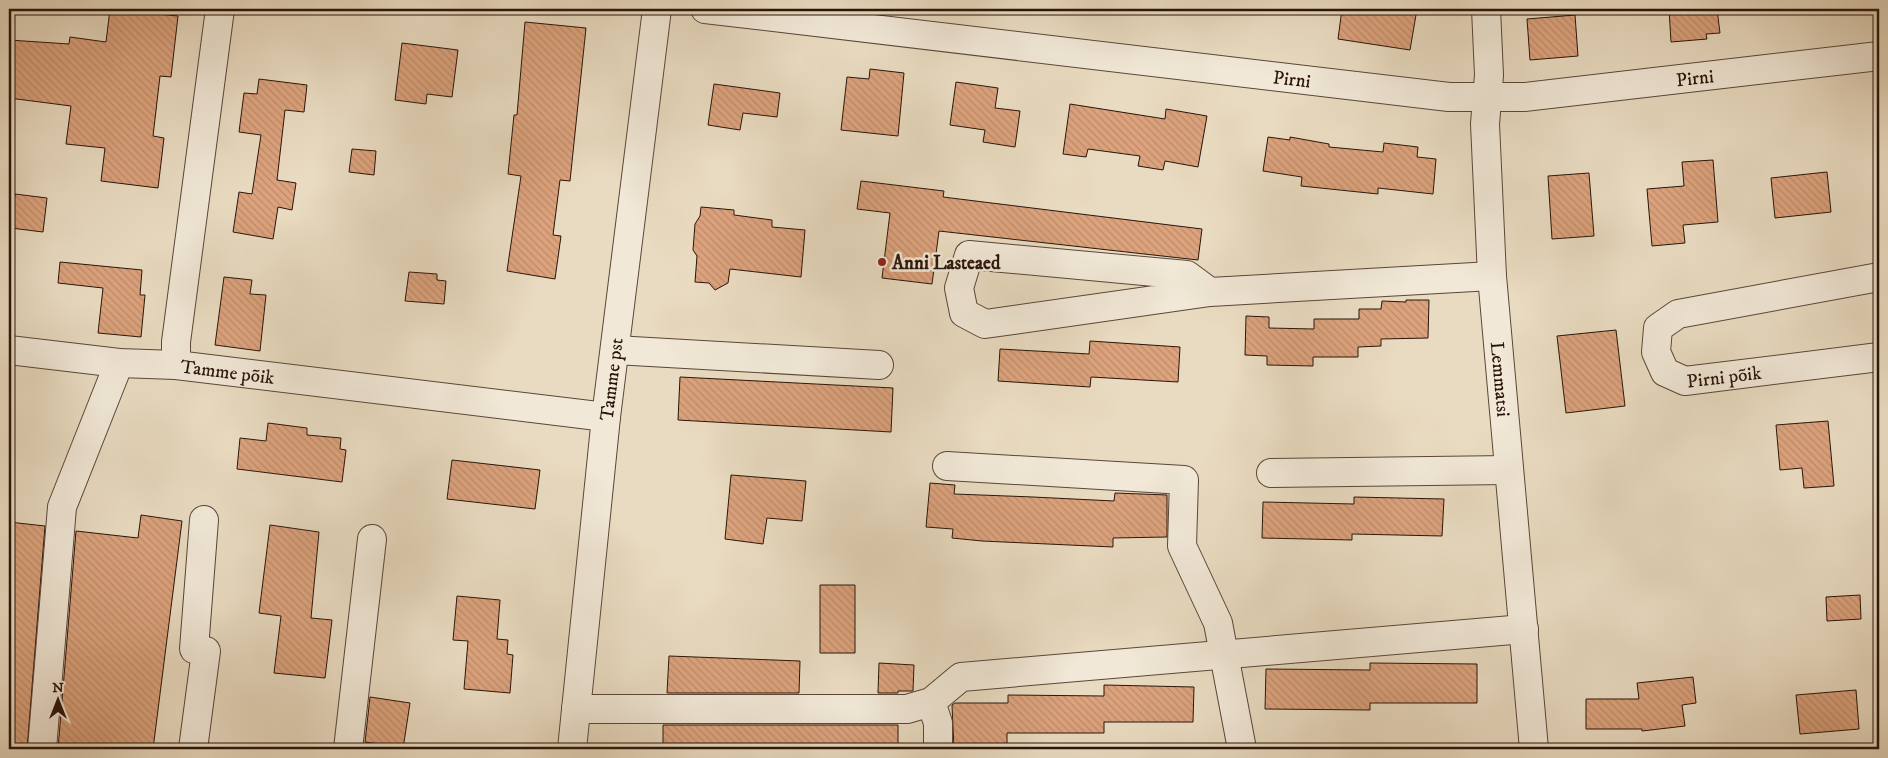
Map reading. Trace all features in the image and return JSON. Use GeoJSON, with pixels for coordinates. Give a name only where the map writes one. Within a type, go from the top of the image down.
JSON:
{"type":"FeatureCollection","features":[{"type":"Feature","properties":{"kind":"street","name":"Tamme põik"},"geometry":{"type":"LineString","coordinates":[[220,9],[176,342],[176,364],[606,417]]}},
{"type":"Feature","properties":{"kind":"street","name":"Tamme pst"},"geometry":{"type":"LineString","coordinates":[[572,749],[606,417],[657,9]]}},
{"type":"Feature","properties":{"kind":"street","name":"Pirni"},"geometry":{"type":"LineString","coordinates":[[705,9],[1449,97],[1524,97],[1879,56]]}},
{"type":"Feature","properties":{"kind":"street","name":"Lemmatsi"},"geometry":{"type":"LineString","coordinates":[[1486,9],[1489,75],[1485,124],[1492,276],[1534,749]]}},
{"type":"Feature","properties":{"kind":"street"},"geometry":{"type":"LineString","coordinates":[[1210,292],[1187,275],[969,255],[959,288],[964,313],[984,324],[1210,292],[1492,276]]}},
{"type":"Feature","properties":{"kind":"street","name":"Pirni põik"},"geometry":{"type":"LineString","coordinates":[[1879,277],[1678,314],[1658,328],[1656,352],[1665,372],[1685,381],[1879,357]]}},
{"type":"Feature","properties":{"kind":"street"},"geometry":{"type":"LineString","coordinates":[[9,350],[120,363],[176,364]]}},
{"type":"Feature","properties":{"kind":"street"},"geometry":{"type":"LineString","coordinates":[[615,350],[879,366]]}},
{"type":"Feature","properties":{"kind":"street"},"geometry":{"type":"LineString","coordinates":[[42,749],[62,507],[120,363]]}},
{"type":"Feature","properties":{"kind":"street"},"geometry":{"type":"LineString","coordinates":[[948,466],[1184,480],[1182,546],[1218,623],[1242,749]]}},
{"type":"Feature","properties":{"kind":"street"},"geometry":{"type":"LineString","coordinates":[[1272,473],[1509,470]]}},
{"type":"Feature","properties":{"kind":"street"},"geometry":{"type":"LineString","coordinates":[[193,749],[206,651],[194,649],[204,520]]}},
{"type":"Feature","properties":{"kind":"street"},"geometry":{"type":"LineString","coordinates":[[348,749],[372,539]]}},
{"type":"Feature","properties":{"kind":"street"},"geometry":{"type":"LineString","coordinates":[[576,710],[907,709],[931,702],[961,677],[1524,629]]}},
{"type":"Feature","properties":{"kind":"street"},"geometry":{"type":"LineString","coordinates":[[931,702],[938,723],[938,749]]}},
{"type":"Feature","properties":{"kind":"building"},"geometry":{"type":"Polygon","coordinates":[[[110,9],[178,16],[171,77],[160,76],[153,136],[164,138],[158,188],[101,181],[105,148],[66,144],[71,106],[9,98],[9,40],[69,44],[70,37],[106,42],[110,9]]]}},
{"type":"Feature","properties":{"kind":"building"},"geometry":{"type":"Polygon","coordinates":[[[1342,9],[1417,9],[1410,50],[1338,39],[1342,9]]]}},
{"type":"Feature","properties":{"kind":"building"},"geometry":{"type":"Polygon","coordinates":[[[1669,9],[1717,9],[1720,33],[1706,34],[1707,39],[1671,42],[1669,9]]]}},
{"type":"Feature","properties":{"kind":"building"},"geometry":{"type":"Polygon","coordinates":[[[1575,15],[1578,56],[1530,60],[1527,19],[1575,15]]]}},
{"type":"Feature","properties":{"kind":"building"},"geometry":{"type":"Polygon","coordinates":[[[525,22],[586,28],[570,181],[560,180],[553,235],[561,236],[555,279],[507,271],[521,176],[508,174],[514,115],[517,115],[525,22]]]}},
{"type":"Feature","properties":{"kind":"building"},"geometry":{"type":"Polygon","coordinates":[[[402,43],[458,50],[452,97],[427,94],[426,104],[395,100],[402,43]]]}},
{"type":"Feature","properties":{"kind":"building"},"geometry":{"type":"Polygon","coordinates":[[[870,69],[904,73],[898,136],[841,130],[847,77],[869,79],[870,69]]]}},
{"type":"Feature","properties":{"kind":"building"},"geometry":{"type":"Polygon","coordinates":[[[259,79],[307,85],[304,112],[285,110],[277,180],[296,183],[292,210],[278,207],[273,239],[233,232],[239,192],[252,194],[261,135],[239,132],[244,93],[257,94],[259,79]]]}},
{"type":"Feature","properties":{"kind":"building"},"geometry":{"type":"Polygon","coordinates":[[[956,82],[998,88],[995,108],[1020,111],[1015,147],[983,142],[985,130],[950,125],[956,82]]]}},
{"type":"Feature","properties":{"kind":"building"},"geometry":{"type":"Polygon","coordinates":[[[714,84],[780,93],[777,117],[743,113],[740,130],[708,125],[714,84]]]}},
{"type":"Feature","properties":{"kind":"building"},"geometry":{"type":"Polygon","coordinates":[[[1070,104],[1165,119],[1166,109],[1207,116],[1198,167],[1165,161],[1163,170],[1138,166],[1140,156],[1088,149],[1086,157],[1063,154],[1070,104]]]}},
{"type":"Feature","properties":{"kind":"building"},"geometry":{"type":"Polygon","coordinates":[[[1268,137],[1290,140],[1290,137],[1329,144],[1329,147],[1383,152],[1384,143],[1418,147],[1417,157],[1436,159],[1433,194],[1378,188],[1378,194],[1301,186],[1302,177],[1263,171],[1268,137]]]}},
{"type":"Feature","properties":{"kind":"building"},"geometry":{"type":"Polygon","coordinates":[[[352,149],[376,151],[374,175],[349,172],[352,149]]]}},
{"type":"Feature","properties":{"kind":"building"},"geometry":{"type":"Polygon","coordinates":[[[1713,160],[1718,222],[1683,225],[1685,243],[1652,246],[1647,189],[1684,186],[1682,162],[1713,160]]]}},
{"type":"Feature","properties":{"kind":"building"},"geometry":{"type":"Polygon","coordinates":[[[1827,172],[1831,212],[1775,218],[1771,178],[1827,172]]]}},
{"type":"Feature","properties":{"kind":"building"},"geometry":{"type":"Polygon","coordinates":[[[1589,173],[1594,236],[1552,239],[1548,176],[1589,173]]]}},
{"type":"Feature","properties":{"kind":"building"},"geometry":{"type":"Polygon","coordinates":[[[861,181],[944,191],[943,197],[1202,229],[1198,260],[939,231],[932,284],[882,278],[890,213],[857,209],[861,181]]]}},
{"type":"Feature","properties":{"kind":"building"},"geometry":{"type":"Polygon","coordinates":[[[15,194],[47,198],[43,232],[11,228],[15,194]]]}},
{"type":"Feature","properties":{"kind":"building"},"geometry":{"type":"Polygon","coordinates":[[[701,207],[734,210],[734,215],[772,220],[772,227],[805,230],[801,277],[730,269],[728,283],[715,290],[709,283],[695,282],[697,256],[693,250],[695,224],[700,216],[701,207]]]}},
{"type":"Feature","properties":{"kind":"building"},"geometry":{"type":"Polygon","coordinates":[[[60,262],[142,270],[140,295],[145,295],[141,337],[98,333],[103,288],[58,283],[60,262]]]}},
{"type":"Feature","properties":{"kind":"building"},"geometry":{"type":"Polygon","coordinates":[[[409,272],[437,274],[437,280],[446,281],[444,304],[405,301],[409,272]]]}},
{"type":"Feature","properties":{"kind":"building"},"geometry":{"type":"Polygon","coordinates":[[[224,277],[252,280],[250,294],[266,295],[260,351],[215,345],[224,277]]]}},
{"type":"Feature","properties":{"kind":"building"},"geometry":{"type":"Polygon","coordinates":[[[1406,300],[1429,300],[1428,338],[1381,339],[1381,346],[1358,347],[1358,357],[1313,357],[1313,366],[1267,365],[1267,356],[1245,355],[1246,316],[1269,317],[1269,328],[1314,329],[1314,319],[1359,319],[1359,309],[1381,309],[1382,301],[1406,302],[1406,300]]]}},
{"type":"Feature","properties":{"kind":"building"},"geometry":{"type":"Polygon","coordinates":[[[1616,330],[1625,406],[1566,413],[1557,336],[1616,330]]]}},
{"type":"Feature","properties":{"kind":"building"},"geometry":{"type":"Polygon","coordinates":[[[1090,341],[1180,347],[1178,382],[1091,377],[1090,387],[998,381],[1000,349],[1089,354],[1090,341]]]}},
{"type":"Feature","properties":{"kind":"building"},"geometry":{"type":"Polygon","coordinates":[[[680,377],[893,388],[891,432],[678,420],[680,377]]]}},
{"type":"Feature","properties":{"kind":"building"},"geometry":{"type":"Polygon","coordinates":[[[1828,421],[1834,486],[1804,488],[1802,468],[1780,470],[1776,425],[1828,421]]]}},
{"type":"Feature","properties":{"kind":"building"},"geometry":{"type":"Polygon","coordinates":[[[268,423],[307,428],[307,435],[341,438],[340,449],[346,450],[342,482],[237,469],[240,438],[266,441],[268,423]]]}},
{"type":"Feature","properties":{"kind":"building"},"geometry":{"type":"Polygon","coordinates":[[[452,460],[540,470],[535,509],[447,499],[452,460]]]}},
{"type":"Feature","properties":{"kind":"building"},"geometry":{"type":"Polygon","coordinates":[[[731,475],[806,481],[802,521],[767,518],[763,544],[725,539],[731,475]]]}},
{"type":"Feature","properties":{"kind":"building"},"geometry":{"type":"Polygon","coordinates":[[[930,483],[955,485],[954,494],[1114,501],[1115,493],[1167,495],[1167,537],[1113,538],[1113,547],[952,538],[953,529],[926,527],[930,483]]]}},
{"type":"Feature","properties":{"kind":"building"},"geometry":{"type":"Polygon","coordinates":[[[1354,497],[1444,499],[1442,536],[1352,534],[1352,540],[1262,538],[1263,502],[1354,504],[1354,497]]]}},
{"type":"Feature","properties":{"kind":"building"},"geometry":{"type":"Polygon","coordinates":[[[141,515],[182,521],[153,749],[58,749],[76,531],[138,538],[141,515]]]}},
{"type":"Feature","properties":{"kind":"building"},"geometry":{"type":"Polygon","coordinates":[[[9,522],[45,526],[27,749],[9,749],[9,522]]]}},
{"type":"Feature","properties":{"kind":"building"},"geometry":{"type":"Polygon","coordinates":[[[270,525],[319,532],[311,618],[332,620],[325,678],[274,673],[281,616],[259,613],[270,525]]]}},
{"type":"Feature","properties":{"kind":"building"},"geometry":{"type":"Polygon","coordinates":[[[820,585],[855,585],[855,653],[820,653],[820,585]]]}},
{"type":"Feature","properties":{"kind":"building"},"geometry":{"type":"Polygon","coordinates":[[[1860,595],[1861,619],[1827,621],[1826,597],[1860,595]]]}},
{"type":"Feature","properties":{"kind":"building"},"geometry":{"type":"Polygon","coordinates":[[[457,596],[500,600],[497,639],[508,640],[507,654],[513,655],[510,693],[464,689],[468,641],[453,640],[457,596]]]}},
{"type":"Feature","properties":{"kind":"building"},"geometry":{"type":"Polygon","coordinates":[[[669,656],[800,661],[799,693],[667,693],[669,656]]]}},
{"type":"Feature","properties":{"kind":"building"},"geometry":{"type":"Polygon","coordinates":[[[879,663],[914,665],[913,691],[878,693],[879,663]]]}},
{"type":"Feature","properties":{"kind":"building"},"geometry":{"type":"Polygon","coordinates":[[[1370,663],[1477,664],[1477,703],[1370,703],[1370,710],[1265,709],[1266,669],[1370,670],[1370,663]]]}},
{"type":"Feature","properties":{"kind":"building"},"geometry":{"type":"Polygon","coordinates":[[[1693,677],[1696,703],[1682,705],[1685,726],[1642,731],[1642,729],[1586,729],[1586,699],[1639,699],[1637,683],[1693,677]]]}},
{"type":"Feature","properties":{"kind":"building"},"geometry":{"type":"Polygon","coordinates":[[[1104,685],[1194,687],[1193,722],[1104,722],[1104,733],[1007,733],[1007,749],[954,749],[952,705],[955,703],[1008,703],[1008,695],[1104,696],[1104,685]]]}},
{"type":"Feature","properties":{"kind":"building"},"geometry":{"type":"Polygon","coordinates":[[[1856,690],[1859,729],[1800,734],[1796,695],[1856,690]]]}},
{"type":"Feature","properties":{"kind":"building"},"geometry":{"type":"Polygon","coordinates":[[[370,697],[410,703],[403,749],[378,749],[379,744],[365,742],[370,697]]]}},
{"type":"Feature","properties":{"kind":"building"},"geometry":{"type":"Polygon","coordinates":[[[663,725],[898,725],[898,749],[663,749],[663,725]]]}},
{"type":"Feature","properties":{"kind":"place","name":"Anni Lasteaed"},"geometry":{"type":"Point","coordinates":[882,262]}}]}
